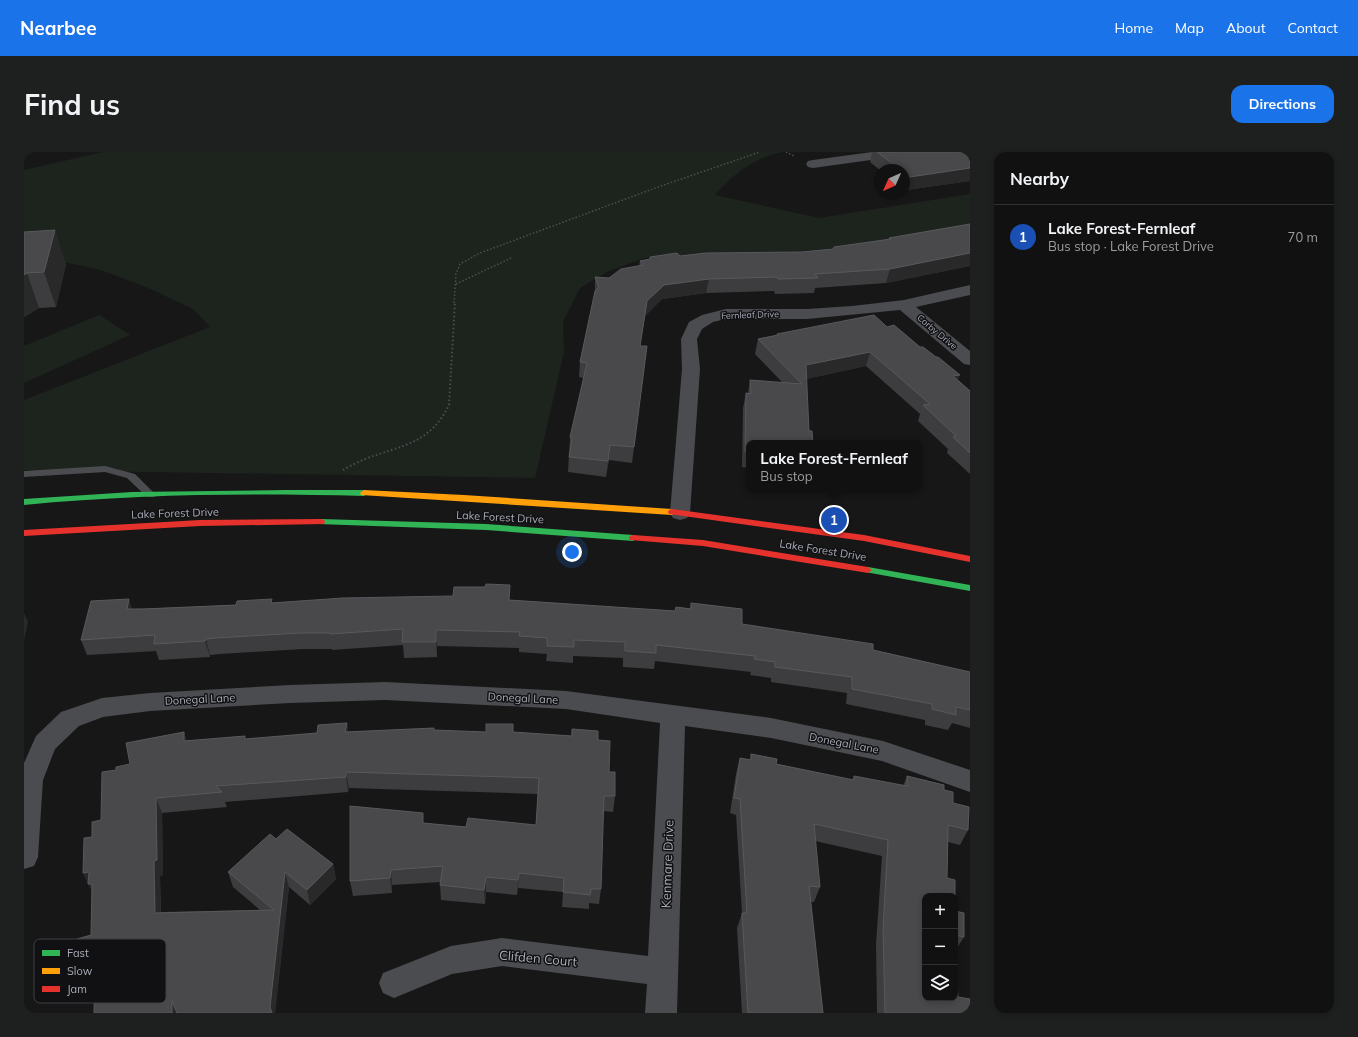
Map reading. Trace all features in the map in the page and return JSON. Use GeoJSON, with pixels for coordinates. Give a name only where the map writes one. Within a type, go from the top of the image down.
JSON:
{"type":"FeatureCollection","features":[{"type":"Feature","properties":{"kind":"main road","name":"Lake Forest Drive"},"geometry":{"type":"LineString","coordinates":[[24,502],[65,498],[151,495],[332,492],[464,498],[680,513],[864,538],[970,559]]}},
{"type":"Feature","properties":{"kind":"main road","name":"Lake Forest Drive"},"geometry":{"type":"LineString","coordinates":[[24,534],[200,523],[344,522],[486,527],[703,543],[896,574],[970,588]]}},
{"type":"Feature","properties":{"kind":"street"},"geometry":{"type":"LineString","coordinates":[[813,164],[900,152]]}},
{"type":"Feature","properties":{"kind":"street","name":"Fernleaf Drive"},"geometry":{"type":"LineString","coordinates":[[680,513],[691,368],[689,339],[695,326],[708,318],[726,314],[852,311],[904,305],[970,290]]}},
{"type":"Feature","properties":{"kind":"street","name":"Corby Drive"},"geometry":{"type":"LineString","coordinates":[[904,305],[970,360]]}},
{"type":"Feature","properties":{"kind":"street","name":"Donegal Lane"},"geometry":{"type":"LineString","coordinates":[[24,857],[30,780],[45,743],[70,719],[102,708],[150,702],[290,694],[385,691],[566,700],[771,728],[883,751],[970,781]]}},
{"type":"Feature","properties":{"kind":"street","name":"Kenmare Drive"},"geometry":{"type":"LineString","coordinates":[[661,1013],[673,715]]}},
{"type":"Feature","properties":{"kind":"street","name":"Clifden Court"},"geometry":{"type":"LineString","coordinates":[[394,983],[451,960],[502,952],[663,972]]}},
{"type":"Feature","properties":{"kind":"lane"},"geometry":{"type":"LineString","coordinates":[[24,474],[105,469],[131,476],[151,495]]}},
{"type":"Feature","properties":{"kind":"path"},"geometry":{"type":"LineString","coordinates":[[332,492],[342,470],[363,460],[391,451],[417,440],[437,426],[445,416],[449,405],[456,274],[460,264],[480,253],[658,187],[760,152]]}},
{"type":"Feature","properties":{"kind":"path"},"geometry":{"type":"LineString","coordinates":[[456,284],[511,258]]}},
{"type":"Feature","properties":{"kind":"shaded area"},"geometry":{"type":"Polygon","coordinates":[[[103,152],[783,152],[773,154],[754,162],[737,173],[715,195],[819,218],[970,194],[970,224],[854,246],[752,256],[676,256],[645,258],[609,271],[580,288],[563,322],[564,352],[535,478],[24,470],[24,400],[210,327],[193,309],[146,287],[101,270],[55,260],[24,261],[24,170],[103,152]]]}},
{"type":"Feature","properties":{"kind":"shaded area"},"geometry":{"type":"Polygon","coordinates":[[[99,315],[130,335],[24,383],[24,346],[99,315]]]}},
{"type":"Feature","properties":{"kind":"building"},"geometry":{"type":"Polygon","coordinates":[[[877,152],[970,152],[970,168],[910,177],[910,164],[893,164],[877,152]]]}},
{"type":"Feature","properties":{"kind":"building"},"geometry":{"type":"Polygon","coordinates":[[[970,224],[970,253],[890,269],[815,274],[818,278],[778,279],[777,277],[709,279],[664,285],[647,301],[640,346],[647,346],[634,447],[610,445],[608,461],[569,457],[572,439],[570,437],[587,363],[580,362],[595,291],[599,287],[595,277],[609,278],[621,269],[643,265],[640,261],[650,259],[650,257],[677,253],[680,256],[706,253],[801,252],[833,249],[834,247],[891,239],[889,238],[970,224]]]}},
{"type":"Feature","properties":{"kind":"building"},"geometry":{"type":"Polygon","coordinates":[[[55,230],[44,272],[27,273],[24,275],[24,232],[55,230]]]}},
{"type":"Feature","properties":{"kind":"building"},"geometry":{"type":"Polygon","coordinates":[[[874,315],[887,327],[894,325],[920,347],[923,347],[938,357],[960,375],[953,376],[970,391],[970,453],[953,437],[956,436],[923,405],[930,404],[870,352],[806,365],[809,431],[812,431],[813,440],[746,440],[745,452],[746,393],[751,394],[750,380],[802,384],[758,339],[778,335],[777,334],[874,315]]]}},
{"type":"Feature","properties":{"kind":"building"},"geometry":{"type":"Polygon","coordinates":[[[486,584],[510,585],[509,600],[675,611],[676,607],[691,609],[691,603],[742,609],[742,624],[873,644],[873,650],[970,672],[970,710],[956,707],[956,715],[932,709],[932,704],[852,689],[852,677],[775,667],[775,662],[754,659],[755,656],[656,645],[656,653],[625,651],[625,642],[574,640],[574,647],[547,646],[547,638],[519,636],[520,632],[436,630],[436,642],[402,642],[403,629],[330,634],[300,633],[215,638],[206,639],[205,641],[154,644],[155,635],[81,640],[91,601],[129,599],[127,609],[144,609],[236,605],[237,601],[272,599],[271,603],[343,598],[453,596],[454,587],[485,587],[486,584]]]}},
{"type":"Feature","properties":{"kind":"building"},"geometry":{"type":"Polygon","coordinates":[[[347,723],[345,732],[434,728],[434,730],[486,732],[486,724],[513,724],[513,732],[572,736],[572,729],[598,731],[598,740],[610,741],[609,772],[615,772],[615,796],[604,796],[601,889],[591,889],[590,895],[563,892],[564,878],[519,873],[518,880],[486,877],[484,890],[440,885],[443,866],[391,870],[390,878],[350,881],[350,806],[423,813],[423,823],[466,827],[468,818],[536,825],[539,778],[346,772],[346,777],[216,786],[222,792],[156,798],[157,860],[154,861],[155,913],[274,910],[228,872],[270,834],[276,839],[287,829],[333,864],[307,890],[285,872],[270,1007],[272,1013],[177,1013],[172,1001],[172,1013],[94,1013],[94,1003],[166,1003],[166,939],[77,939],[91,935],[92,884],[88,884],[89,872],[83,873],[84,838],[92,837],[92,822],[101,820],[102,772],[116,770],[116,767],[130,764],[126,743],[184,732],[184,741],[245,736],[245,739],[317,733],[318,725],[347,723]]]}},
{"type":"Feature","properties":{"kind":"building"},"geometry":{"type":"Polygon","coordinates":[[[751,754],[777,759],[776,764],[854,780],[854,776],[907,786],[907,776],[944,785],[944,790],[953,792],[953,803],[969,807],[968,830],[948,825],[947,878],[955,880],[955,893],[922,893],[922,1001],[958,1001],[958,997],[970,999],[970,1013],[885,1013],[883,929],[888,840],[814,824],[820,887],[809,886],[823,1013],[748,1013],[742,913],[747,913],[740,799],[734,798],[740,758],[751,760],[751,754]]]}},
{"type":"Feature","properties":{"kind":"building"},"geometry":{"type":"Polygon","coordinates":[[[958,912],[964,913],[964,937],[958,936],[958,912]]]}},
{"type":"Feature","properties":{"kind":"traffic: fast"},"geometry":{"type":"LineString","coordinates":[[24,502],[158,494],[286,492],[364,493]]}},
{"type":"Feature","properties":{"kind":"traffic: fast"},"geometry":{"type":"LineString","coordinates":[[321,522],[486,527],[633,538]]}},
{"type":"Feature","properties":{"kind":"traffic: fast"},"geometry":{"type":"LineString","coordinates":[[868,570],[970,588]]}},
{"type":"Feature","properties":{"kind":"traffic: slow"},"geometry":{"type":"LineString","coordinates":[[364,493],[672,512]]}},
{"type":"Feature","properties":{"kind":"traffic: jam"},"geometry":{"type":"LineString","coordinates":[[672,512],[864,538],[970,559]]}},
{"type":"Feature","properties":{"kind":"traffic: jam"},"geometry":{"type":"LineString","coordinates":[[24,533],[200,523],[321,522]]}},
{"type":"Feature","properties":{"kind":"traffic: jam"},"geometry":{"type":"LineString","coordinates":[[633,538],[703,543],[868,570]]}},
{"type":"Feature","properties":{"kind":"place","name":"Lake Forest-Fernleaf"},"geometry":{"type":"Point","coordinates":[834,520]}}]}
